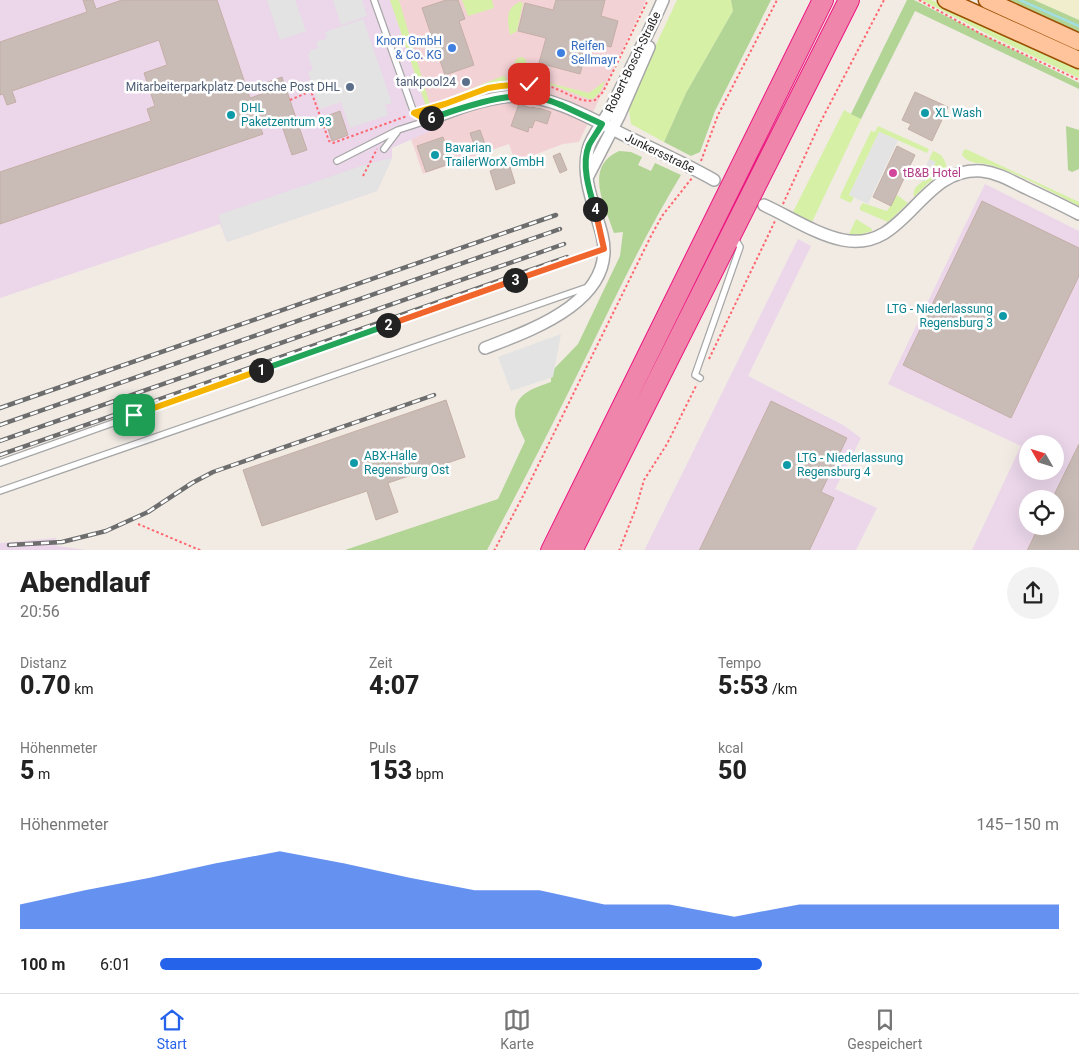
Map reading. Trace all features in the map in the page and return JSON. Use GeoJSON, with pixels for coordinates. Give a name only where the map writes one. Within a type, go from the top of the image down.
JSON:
{"type":"FeatureCollection","features":[{"type":"Feature","properties":{"kind":"highway"},"geometry":{"type":"LineString","coordinates":[[551,550],[823,0]]}},
{"type":"Feature","properties":{"kind":"highway"},"geometry":{"type":"LineString","coordinates":[[572,550],[849,0]]}},
{"type":"Feature","properties":{"kind":"main road"},"geometry":{"type":"LineString","coordinates":[[946,0],[1079,60]]}},
{"type":"Feature","properties":{"kind":"main road"},"geometry":{"type":"LineString","coordinates":[[987,0],[1079,42]]}},
{"type":"Feature","properties":{"kind":"street","name":"Robert-Bosch-Straße"},"geometry":{"type":"LineString","coordinates":[[606,127],[663,0]]}},
{"type":"Feature","properties":{"kind":"street","name":"Robert-Bosch-Straße"},"geometry":{"type":"LineString","coordinates":[[485,348],[515,337],[560,315],[592,286],[601,267],[604,249],[588,188],[586,163],[588,147],[619,116],[670,0]]}},
{"type":"Feature","properties":{"kind":"street","name":"Robert-Bosch-Straße"},"geometry":{"type":"LineString","coordinates":[[426,120],[491,99],[515,96],[535,97],[553,102],[606,127]]}},
{"type":"Feature","properties":{"kind":"street","name":"Junkersstraße"},"geometry":{"type":"LineString","coordinates":[[606,127],[714,180]]}},
{"type":"Feature","properties":{"kind":"street"},"geometry":{"type":"LineString","coordinates":[[764,205],[829,236],[859,242],[885,234],[892,229],[935,187],[948,178],[960,173],[982,171],[1003,176],[1079,214]]}},
{"type":"Feature","properties":{"kind":"lane"},"geometry":{"type":"LineString","coordinates":[[374,0],[414,113],[426,120]]}},
{"type":"Feature","properties":{"kind":"lane"},"geometry":{"type":"LineString","coordinates":[[337,161],[398,130],[426,120]]}},
{"type":"Feature","properties":{"kind":"lane"},"geometry":{"type":"LineString","coordinates":[[384,149],[398,130]]}},
{"type":"Feature","properties":{"kind":"lane"},"geometry":{"type":"LineString","coordinates":[[700,378],[695,375],[740,247],[737,242]]}},
{"type":"Feature","properties":{"kind":"lane"},"geometry":{"type":"LineString","coordinates":[[0,463],[604,249]]}},
{"type":"Feature","properties":{"kind":"lane"},"geometry":{"type":"LineString","coordinates":[[0,491],[592,286]]}},
{"type":"Feature","properties":{"kind":"path"},"geometry":{"type":"LineString","coordinates":[[488,88],[529,84],[551,87],[585,101],[595,100],[602,92],[648,0]]}},
{"type":"Feature","properties":{"kind":"path"},"geometry":{"type":"LineString","coordinates":[[494,550],[524,494],[651,236],[662,216],[698,171],[718,115],[777,0]]}},
{"type":"Feature","properties":{"kind":"path"},"geometry":{"type":"LineString","coordinates":[[619,550],[636,508],[644,480],[667,444],[700,378],[820,123],[884,0]]}},
{"type":"Feature","properties":{"kind":"path"},"geometry":{"type":"LineString","coordinates":[[918,0],[983,35],[1079,80]]}},
{"type":"Feature","properties":{"kind":"path"},"geometry":{"type":"LineString","coordinates":[[290,100],[311,91],[329,141],[333,143],[414,113]]}},
{"type":"Feature","properties":{"kind":"path"},"geometry":{"type":"LineString","coordinates":[[138,524],[202,550]]}},
{"type":"Feature","properties":{"kind":"shaded area"},"geometry":{"type":"Polygon","coordinates":[[[0,0],[390,0],[433,130],[392,148],[392,158],[377,191],[227,242],[220,224],[0,298],[0,0]]]}},
{"type":"Feature","properties":{"kind":"shaded area"},"geometry":{"type":"Polygon","coordinates":[[[267,0],[295,0],[306,31],[280,40],[267,0]]]}},
{"type":"Feature","properties":{"kind":"shaded area"},"geometry":{"type":"Polygon","coordinates":[[[333,0],[362,0],[367,16],[341,25],[333,0]]]}},
{"type":"Feature","properties":{"kind":"shaded area"},"geometry":{"type":"Polygon","coordinates":[[[390,0],[646,0],[579,142],[563,144],[515,162],[509,144],[423,174],[411,139],[433,130],[390,0]]]}},
{"type":"Feature","properties":{"kind":"shaded area"},"geometry":{"type":"Polygon","coordinates":[[[1034,0],[1079,0],[1079,20],[1034,0]]]}},
{"type":"Feature","properties":{"kind":"shaded area","name":"Mitarbeiterparkplatz Deutsche Post DHL"},"geometry":{"type":"Polygon","coordinates":[[[363,19],[392,103],[385,105],[388,115],[350,128],[341,102],[320,109],[308,72],[313,70],[308,55],[311,50],[318,48],[316,42],[327,38],[325,32],[363,19]]]}},
{"type":"Feature","properties":{"kind":"shaded area"},"geometry":{"type":"Polygon","coordinates":[[[879,132],[898,140],[868,204],[849,195],[879,132]]]}},
{"type":"Feature","properties":{"kind":"shaded area"},"geometry":{"type":"Polygon","coordinates":[[[392,158],[377,191],[227,242],[218,215],[367,164],[392,158]]]}},
{"type":"Feature","properties":{"kind":"shaded area"},"geometry":{"type":"Polygon","coordinates":[[[929,159],[936,162],[925,181],[919,180],[929,159]]]}},
{"type":"Feature","properties":{"kind":"shaded area"},"geometry":{"type":"Polygon","coordinates":[[[985,184],[1079,231],[1079,550],[972,550],[1019,450],[1019,480],[1064,480],[1064,435],[1019,435],[1019,445],[888,384],[985,184]]]}},
{"type":"Feature","properties":{"kind":"shaded area"},"geometry":{"type":"Polygon","coordinates":[[[798,239],[811,246],[748,376],[843,425],[861,438],[835,489],[877,508],[856,550],[644,550],[798,239]]]}},
{"type":"Feature","properties":{"kind":"shaded area"},"geometry":{"type":"Polygon","coordinates":[[[561,334],[553,377],[511,391],[498,357],[561,334]]]}},
{"type":"Feature","properties":{"kind":"shaded area"},"geometry":{"type":"Polygon","coordinates":[[[56,538],[57,546],[86,550],[0,550],[0,543],[56,538]]]}},
{"type":"Feature","properties":{"kind":"green space"},"geometry":{"type":"Polygon","coordinates":[[[390,0],[399,0],[430,105],[426,106],[390,0]]]}},
{"type":"Feature","properties":{"kind":"green space"},"geometry":{"type":"Polygon","coordinates":[[[462,0],[492,0],[494,8],[468,16],[462,0]]]}},
{"type":"Feature","properties":{"kind":"green space"},"geometry":{"type":"Polygon","coordinates":[[[677,0],[731,0],[733,11],[686,93],[664,142],[631,124],[629,110],[631,98],[677,0]]]}},
{"type":"Feature","properties":{"kind":"green space"},"geometry":{"type":"Polygon","coordinates":[[[731,0],[771,0],[715,111],[700,152],[691,156],[664,142],[686,93],[733,11],[731,0]]]}},
{"type":"Feature","properties":{"kind":"green space"},"geometry":{"type":"Polygon","coordinates":[[[907,0],[914,0],[1079,83],[1079,89],[915,11],[861,119],[851,114],[907,0]]]}},
{"type":"Feature","properties":{"kind":"green space"},"geometry":{"type":"Polygon","coordinates":[[[922,0],[931,0],[988,24],[1079,68],[1079,78],[995,38],[922,0]]]}},
{"type":"Feature","properties":{"kind":"green space"},"geometry":{"type":"Polygon","coordinates":[[[1009,0],[1034,0],[1079,20],[1079,32],[1009,0]]]}},
{"type":"Feature","properties":{"kind":"green space"},"geometry":{"type":"Polygon","coordinates":[[[520,2],[523,3],[517,31],[510,35],[509,12],[511,8],[520,2]]]}},
{"type":"Feature","properties":{"kind":"green space"},"geometry":{"type":"Polygon","coordinates":[[[522,57],[526,60],[529,78],[589,93],[605,81],[600,92],[593,99],[555,86],[521,82],[518,78],[515,61],[522,57]]]}},
{"type":"Feature","properties":{"kind":"green space"},"geometry":{"type":"Polygon","coordinates":[[[503,76],[506,77],[507,83],[495,85],[452,100],[455,95],[503,76]]]}},
{"type":"Feature","properties":{"kind":"green space"},"geometry":{"type":"Polygon","coordinates":[[[844,110],[861,119],[812,222],[793,212],[844,110]]]}},
{"type":"Feature","properties":{"kind":"green space"},"geometry":{"type":"Polygon","coordinates":[[[878,126],[929,149],[927,153],[879,132],[849,195],[854,197],[851,203],[840,198],[841,194],[871,131],[875,132],[878,126]]]}},
{"type":"Feature","properties":{"kind":"green space"},"geometry":{"type":"Polygon","coordinates":[[[1066,126],[1079,130],[1079,169],[1072,172],[1068,170],[1066,126]]]}},
{"type":"Feature","properties":{"kind":"green space"},"geometry":{"type":"Polygon","coordinates":[[[966,149],[1079,202],[1079,206],[1013,173],[968,160],[962,155],[966,149]]]}},
{"type":"Feature","properties":{"kind":"green space"},"geometry":{"type":"Polygon","coordinates":[[[619,151],[631,152],[642,157],[638,165],[651,171],[655,163],[681,175],[643,242],[550,430],[487,550],[345,550],[498,499],[525,441],[515,415],[518,401],[527,392],[551,382],[551,372],[578,344],[620,256],[623,232],[614,233],[600,188],[599,177],[602,167],[608,158],[619,151]]]}},
{"type":"Feature","properties":{"kind":"green space"},"geometry":{"type":"Polygon","coordinates":[[[933,151],[943,158],[947,170],[928,183],[914,197],[916,188],[923,181],[926,181],[935,162],[929,159],[933,151]]]}},
{"type":"Feature","properties":{"kind":"green space"},"geometry":{"type":"Polygon","coordinates":[[[897,195],[908,203],[888,222],[860,210],[863,203],[887,211],[897,195]]]}},
{"type":"Feature","properties":{"kind":"green space"},"geometry":{"type":"Polygon","coordinates":[[[856,219],[872,229],[872,231],[858,235],[849,234],[856,219]]]}},
{"type":"Feature","properties":{"kind":"building","name":"DHL Paketzentrum 93"},"geometry":{"type":"Polygon","coordinates":[[[83,0],[93,0],[96,9],[122,0],[217,0],[250,98],[271,91],[268,82],[282,77],[307,150],[292,155],[280,120],[260,127],[263,134],[0,224],[0,172],[151,121],[147,109],[155,106],[144,73],[167,65],[159,40],[12,91],[16,102],[7,105],[3,94],[0,95],[0,42],[87,12],[83,0]]]}},
{"type":"Feature","properties":{"kind":"building","name":"Knorr GmbH & Co. KG"},"geometry":{"type":"Polygon","coordinates":[[[446,0],[458,0],[465,19],[459,21],[474,65],[445,75],[422,8],[446,0]]]}},
{"type":"Feature","properties":{"kind":"building"},"geometry":{"type":"Polygon","coordinates":[[[556,0],[605,0],[601,16],[618,21],[611,47],[589,42],[580,74],[539,63],[546,38],[518,31],[525,3],[553,10],[556,0]]]}},
{"type":"Feature","properties":{"kind":"building","name":"XL Wash"},"geometry":{"type":"Polygon","coordinates":[[[915,92],[948,107],[932,141],[908,129],[911,124],[902,120],[915,92]]]}},
{"type":"Feature","properties":{"kind":"building"},"geometry":{"type":"Polygon","coordinates":[[[519,104],[551,112],[547,124],[535,120],[532,128],[529,127],[528,132],[511,126],[519,104]]]}},
{"type":"Feature","properties":{"kind":"building"},"geometry":{"type":"Polygon","coordinates":[[[340,111],[348,135],[332,141],[324,117],[340,111]]]}},
{"type":"Feature","properties":{"kind":"building"},"geometry":{"type":"Polygon","coordinates":[[[480,130],[486,147],[476,150],[470,133],[480,130]]]}},
{"type":"Feature","properties":{"kind":"building","name":"Bavarian TrailerWorX GmbH"},"geometry":{"type":"Polygon","coordinates":[[[443,137],[452,163],[426,172],[417,146],[443,137]]]}},
{"type":"Feature","properties":{"kind":"building"},"geometry":{"type":"Polygon","coordinates":[[[897,146],[915,155],[891,206],[873,197],[897,146]]]}},
{"type":"Feature","properties":{"kind":"building"},"geometry":{"type":"Polygon","coordinates":[[[560,153],[567,170],[560,173],[553,156],[560,153]]]}},
{"type":"Feature","properties":{"kind":"building"},"geometry":{"type":"Polygon","coordinates":[[[509,164],[515,183],[496,190],[490,171],[509,164]]]}},
{"type":"Feature","properties":{"kind":"building","name":"LTG - Niederlassung Regensburg 3"},"geometry":{"type":"Polygon","coordinates":[[[982,201],[1079,248],[1079,276],[1011,418],[903,365],[982,201]]]}},
{"type":"Feature","properties":{"kind":"building","name":"ABX-Halle Regensburg Ost"},"geometry":{"type":"Polygon","coordinates":[[[446,400],[465,457],[388,483],[398,512],[376,520],[367,491],[262,526],[243,470],[446,400]]]}},
{"type":"Feature","properties":{"kind":"building","name":"LTG - Niederlassung Regensburg 4"},"geometry":{"type":"Polygon","coordinates":[[[771,401],[847,438],[821,492],[834,498],[809,550],[699,550],[771,401]]]}},
{"type":"Feature","properties":{"kind":"building"},"geometry":{"type":"Polygon","coordinates":[[[1079,444],[1079,550],[1027,550],[1035,535],[1064,535],[1064,490],[1056,490],[1061,480],[1064,480],[1064,475],[1079,444]]]}},
{"type":"Feature","properties":{"kind":"waterway"},"geometry":{"type":"LineString","coordinates":[[1020,0],[1079,26]]}},
{"type":"Feature","properties":{"kind":"railway"},"geometry":{"type":"LineString","coordinates":[[0,408],[556,215]]}},
{"type":"Feature","properties":{"kind":"railway"},"geometry":{"type":"LineString","coordinates":[[0,425],[560,229]]}},
{"type":"Feature","properties":{"kind":"railway"},"geometry":{"type":"LineString","coordinates":[[0,441],[564,244]]}},
{"type":"Feature","properties":{"kind":"railway"},"geometry":{"type":"LineString","coordinates":[[0,455],[567,257]]}},
{"type":"Feature","properties":{"kind":"railway"},"geometry":{"type":"LineString","coordinates":[[9,545],[62,542],[106,531],[148,512],[192,483],[213,472],[434,395]]}},
{"type":"Feature","properties":{"kind":"place","name":"Knorr GmbH & Co. KG"},"geometry":{"type":"Point","coordinates":[452,48]}},
{"type":"Feature","properties":{"kind":"place","name":"Reifen Sellmayr"},"geometry":{"type":"Point","coordinates":[561,53]}},
{"type":"Feature","properties":{"kind":"place","name":"tankpool24"},"geometry":{"type":"Point","coordinates":[466,82]}},
{"type":"Feature","properties":{"kind":"place","name":"Mitarbeiterparkplatz Deutsche Post DHL"},"geometry":{"type":"Point","coordinates":[350,87]}},
{"type":"Feature","properties":{"kind":"place","name":"XL Wash"},"geometry":{"type":"Point","coordinates":[925,113]}},
{"type":"Feature","properties":{"kind":"place","name":"DHL Paketzentrum 93"},"geometry":{"type":"Point","coordinates":[231,115]}},
{"type":"Feature","properties":{"kind":"place","name":"Bavarian TrailerWorX GmbH"},"geometry":{"type":"Point","coordinates":[435,155]}},
{"type":"Feature","properties":{"kind":"place","name":"tB&B Hotel"},"geometry":{"type":"Point","coordinates":[893,173]}},
{"type":"Feature","properties":{"kind":"place","name":"LTG - Niederlassung Regensburg 3"},"geometry":{"type":"Point","coordinates":[1003,316]}},
{"type":"Feature","properties":{"kind":"place","name":"ABX-Halle Regensburg Ost"},"geometry":{"type":"Point","coordinates":[354,463]}},
{"type":"Feature","properties":{"kind":"place","name":"LTG - Niederlassung Regensburg 4"},"geometry":{"type":"Point","coordinates":[787,465]}},
{"type":"Feature","properties":{"kind":"route"},"geometry":{"type":"LineString","coordinates":[[134,415],[604,249],[588,188],[586,163],[588,147],[602,124],[553,102],[535,97],[515,96],[491,99],[426,120],[414,113],[488,88],[513,84],[529,84]]}}]}
